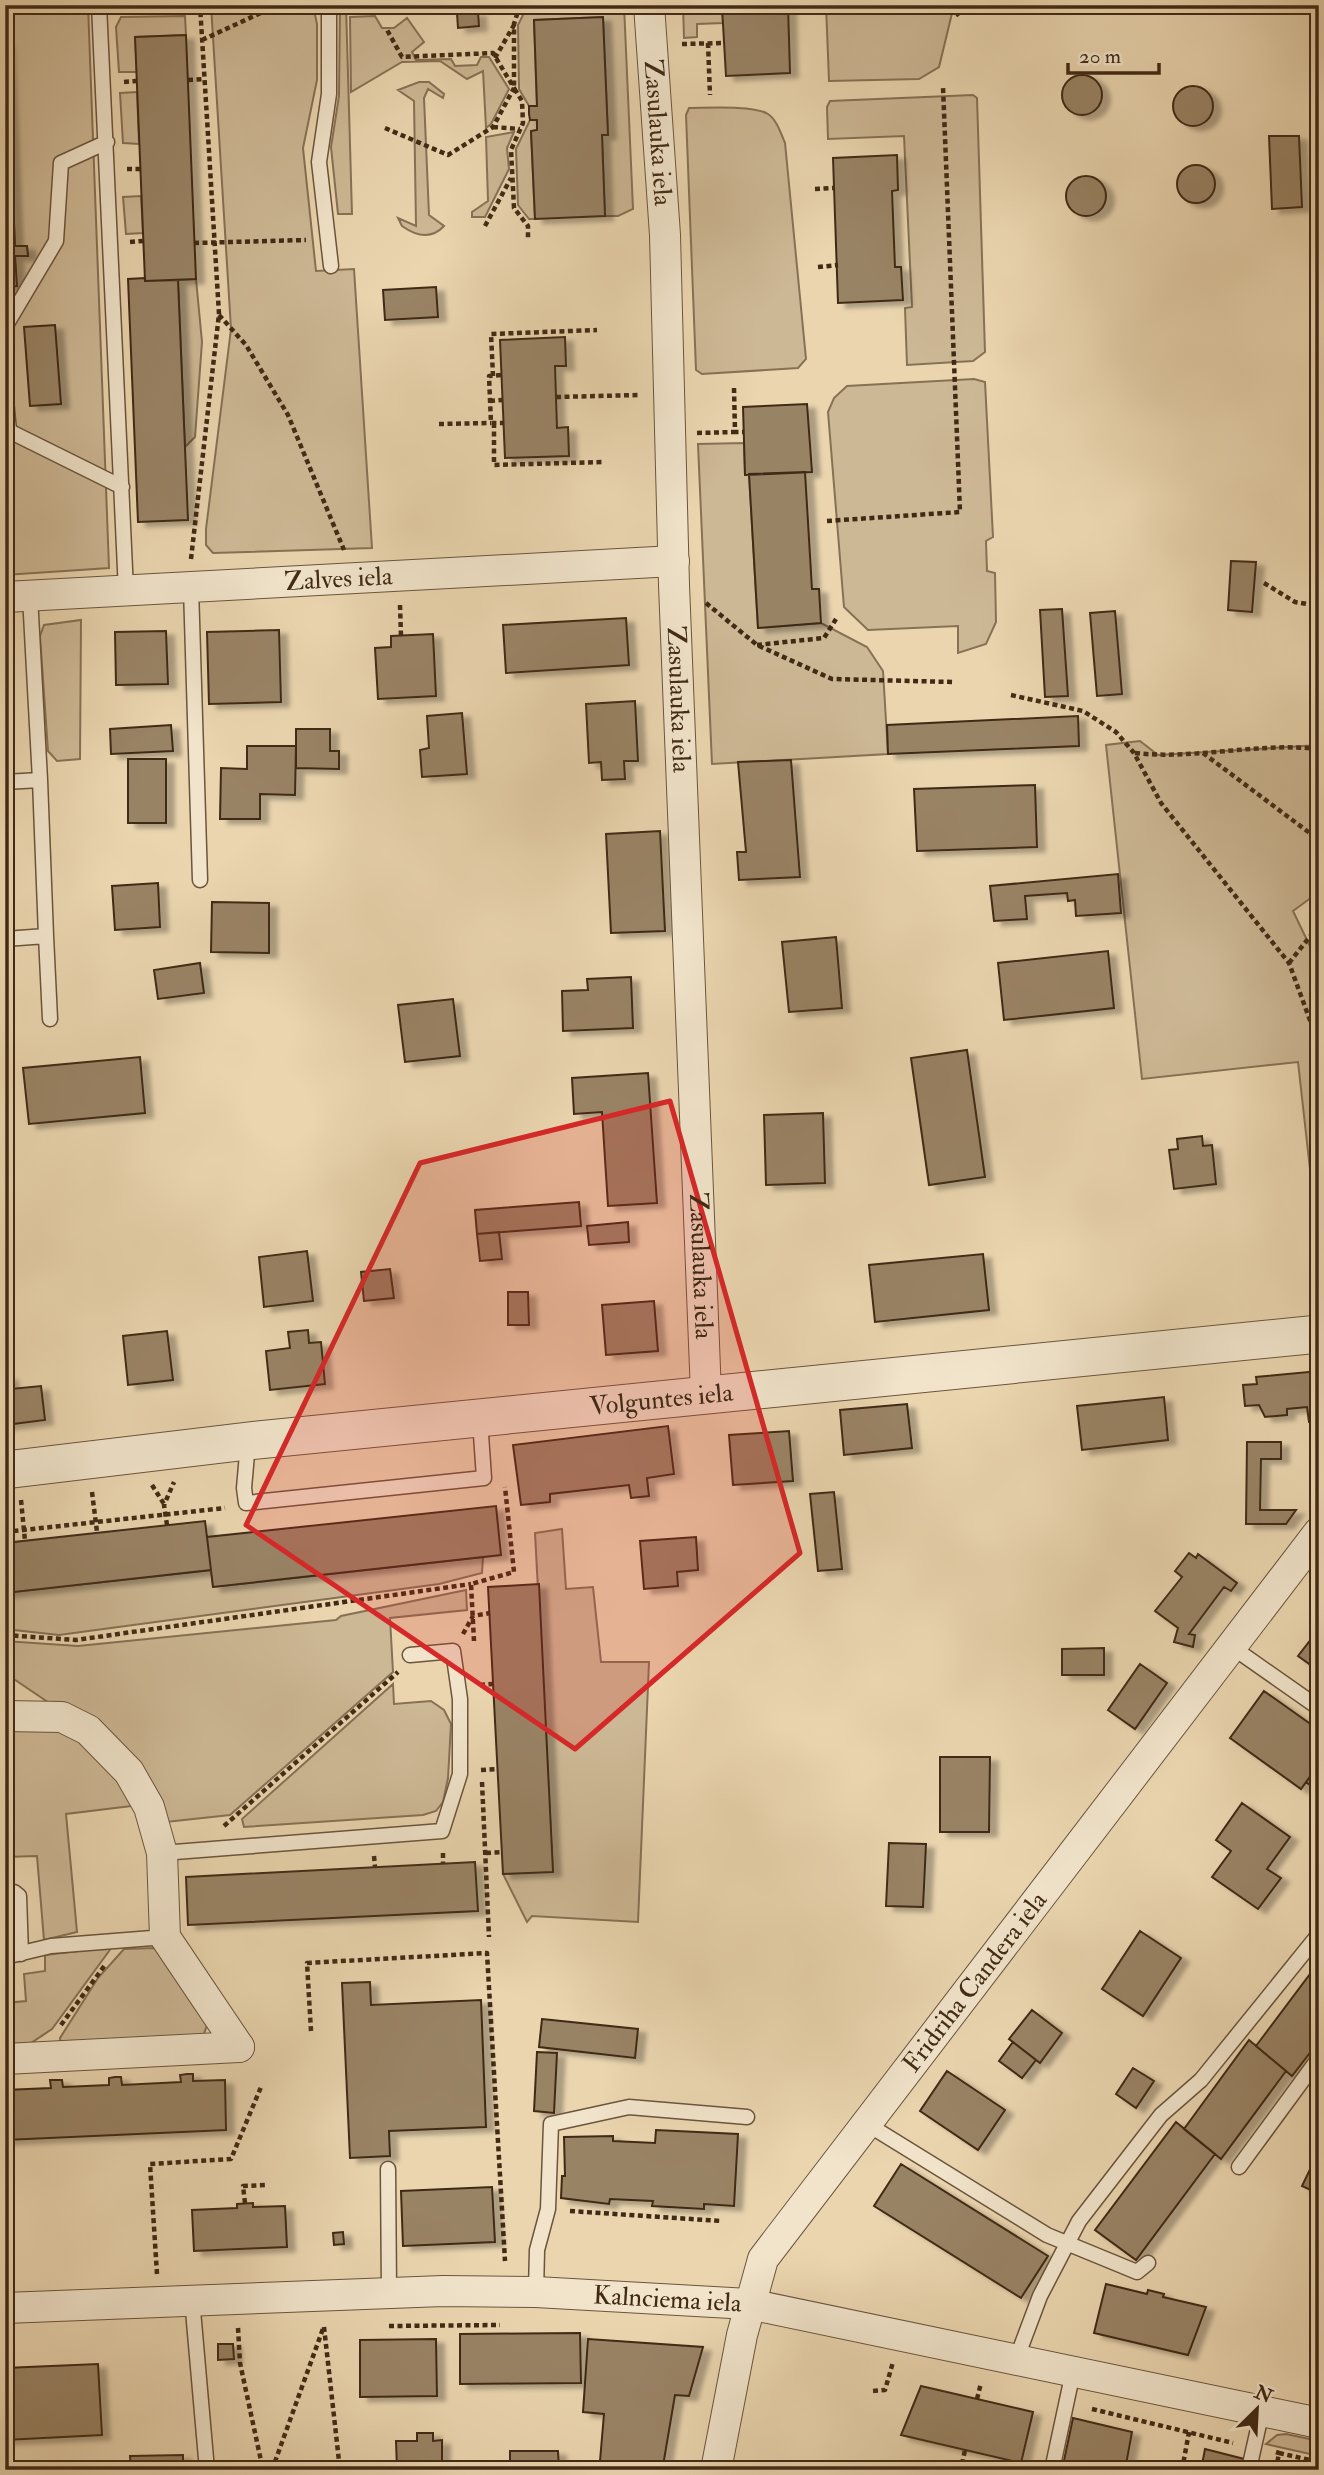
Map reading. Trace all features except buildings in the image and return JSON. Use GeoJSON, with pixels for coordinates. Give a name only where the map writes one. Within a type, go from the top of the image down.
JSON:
{"type":"FeatureCollection","features":[{"type":"Feature","properties":{"kind":"street","name":"Zasulauka iela"},"geometry":{"type":"LineString","coordinates":[[649,5],[665,235],[674,561],[706,1394]]}},
{"type":"Feature","properties":{"kind":"street","name":"Zalves iela"},"geometry":{"type":"LineString","coordinates":[[18,597],[674,561]]}},
{"type":"Feature","properties":{"kind":"street","name":"Volguntes iela"},"geometry":{"type":"LineString","coordinates":[[13,1479],[248,1441],[1319,1334]]}},
{"type":"Feature","properties":{"kind":"street","name":"Fridriha Candera iela"},"geometry":{"type":"LineString","coordinates":[[716,2470],[749,2305],[763,2259],[1319,1532]]}},
{"type":"Feature","properties":{"kind":"street"},"geometry":{"type":"LineString","coordinates":[[5,1716],[62,1717],[88,1730],[129,1772],[149,1807],[162,1853],[165,1937],[239,2047],[5,2059]]}},
{"type":"Feature","properties":{"kind":"street","name":"Kalnciema iela"},"geometry":{"type":"LineString","coordinates":[[5,2308],[389,2292],[536,2292],[749,2305],[1319,2423]]}},
{"type":"Feature","properties":{"kind":"lane"},"geometry":{"type":"LineString","coordinates":[[99,5],[126,591]]}},
{"type":"Feature","properties":{"kind":"lane"},"geometry":{"type":"LineString","coordinates":[[329,5],[329,94],[319,162],[331,266]]}},
{"type":"Feature","properties":{"kind":"lane"},"geometry":{"type":"LineString","coordinates":[[5,327],[56,241],[61,163],[107,142]]}},
{"type":"Feature","properties":{"kind":"lane"},"geometry":{"type":"LineString","coordinates":[[5,390],[9,431],[122,487]]}},
{"type":"Feature","properties":{"kind":"lane"},"geometry":{"type":"LineString","coordinates":[[191,588],[200,880]]}},
{"type":"Feature","properties":{"kind":"lane"},"geometry":{"type":"LineString","coordinates":[[18,597],[40,780],[50,1019]]}},
{"type":"Feature","properties":{"kind":"lane"},"geometry":{"type":"LineString","coordinates":[[5,782],[40,780]]}},
{"type":"Feature","properties":{"kind":"lane"},"geometry":{"type":"LineString","coordinates":[[5,939],[46,936]]}},
{"type":"Feature","properties":{"kind":"lane"},"geometry":{"type":"LineString","coordinates":[[248,1441],[245,1463],[246,1503],[484,1478],[480,1419]]}},
{"type":"Feature","properties":{"kind":"lane"},"geometry":{"type":"LineString","coordinates":[[1232,1647],[1319,1708]]}},
{"type":"Feature","properties":{"kind":"lane"},"geometry":{"type":"LineString","coordinates":[[162,1853],[442,1831],[460,1774],[460,1699],[453,1651],[410,1655]]}},
{"type":"Feature","properties":{"kind":"lane"},"geometry":{"type":"LineString","coordinates":[[5,1892],[14,1892],[19,1896],[21,1954]]}},
{"type":"Feature","properties":{"kind":"lane"},"geometry":{"type":"LineString","coordinates":[[1016,2360],[1040,2296],[1079,2221],[1161,2115],[1201,2080],[1319,1934]]}},
{"type":"Feature","properties":{"kind":"lane"},"geometry":{"type":"LineString","coordinates":[[5,1957],[51,1946],[165,1937]]}},
{"type":"Feature","properties":{"kind":"lane"},"geometry":{"type":"LineString","coordinates":[[1239,2167],[1319,2058]]}},
{"type":"Feature","properties":{"kind":"lane"},"geometry":{"type":"LineString","coordinates":[[536,2292],[537,2250],[548,2209],[551,2124],[629,2107],[747,2117]]}},
{"type":"Feature","properties":{"kind":"lane"},"geometry":{"type":"LineString","coordinates":[[867,2124],[1036,2229],[1137,2272],[1148,2263]]}},
{"type":"Feature","properties":{"kind":"lane"},"geometry":{"type":"LineString","coordinates":[[388,2169],[389,2292]]}},
{"type":"Feature","properties":{"kind":"lane"},"geometry":{"type":"LineString","coordinates":[[192,2299],[207,2470]]}},
{"type":"Feature","properties":{"kind":"lane"},"geometry":{"type":"LineString","coordinates":[[1052,2470],[1073,2372]]}},
{"type":"Feature","properties":{"kind":"lane"},"geometry":{"type":"LineString","coordinates":[[1251,2460],[1262,2411]]}},
{"type":"Feature","properties":{"kind":"path"},"geometry":{"type":"LineString","coordinates":[[191,588],[190,561],[219,314],[212,242],[200,5]]}},
{"type":"Feature","properties":{"kind":"path"},"geometry":{"type":"LineString","coordinates":[[202,40],[278,5]]}},
{"type":"Feature","properties":{"kind":"path"},"geometry":{"type":"LineString","coordinates":[[495,58],[514,24],[520,5]]}},
{"type":"Feature","properties":{"kind":"path"},"geometry":{"type":"LineString","coordinates":[[951,5],[958,16]]}},
{"type":"Feature","properties":{"kind":"path"},"geometry":{"type":"LineString","coordinates":[[384,128],[448,155],[493,127],[514,88],[514,24]]}},
{"type":"Feature","properties":{"kind":"path"},"geometry":{"type":"LineString","coordinates":[[386,28],[402,57],[493,53],[522,101],[526,114],[511,150],[514,208],[528,226],[528,240]]}},
{"type":"Feature","properties":{"kind":"path"},"geometry":{"type":"LineString","coordinates":[[708,43],[710,95]]}},
{"type":"Feature","properties":{"kind":"path"},"geometry":{"type":"LineString","coordinates":[[685,44],[723,43]]}},
{"type":"Feature","properties":{"kind":"path"},"geometry":{"type":"LineString","coordinates":[[188,80],[204,79]]}},
{"type":"Feature","properties":{"kind":"path"},"geometry":{"type":"LineString","coordinates":[[827,521],[960,512],[943,87]]}},
{"type":"Feature","properties":{"kind":"path"},"geometry":{"type":"LineString","coordinates":[[493,127],[520,129]]}},
{"type":"Feature","properties":{"kind":"path"},"geometry":{"type":"LineString","coordinates":[[485,226],[513,175]]}},
{"type":"Feature","properties":{"kind":"path"},"geometry":{"type":"LineString","coordinates":[[815,189],[834,188]]}},
{"type":"Feature","properties":{"kind":"path"},"geometry":{"type":"LineString","coordinates":[[194,243],[328,240]]}},
{"type":"Feature","properties":{"kind":"path"},"geometry":{"type":"LineString","coordinates":[[818,267],[838,265]]}},
{"type":"Feature","properties":{"kind":"path"},"geometry":{"type":"LineString","coordinates":[[219,314],[246,345],[288,415],[346,555]]}},
{"type":"Feature","properties":{"kind":"path"},"geometry":{"type":"LineString","coordinates":[[493,376],[491,334],[597,330]]}},
{"type":"Feature","properties":{"kind":"path"},"geometry":{"type":"LineString","coordinates":[[501,375],[489,376],[494,466],[602,462]]}},
{"type":"Feature","properties":{"kind":"path"},"geometry":{"type":"LineString","coordinates":[[734,388],[735,432]]}},
{"type":"Feature","properties":{"kind":"path"},"geometry":{"type":"LineString","coordinates":[[556,397],[670,393]]}},
{"type":"Feature","properties":{"kind":"path"},"geometry":{"type":"LineString","coordinates":[[490,401],[502,400]]}},
{"type":"Feature","properties":{"kind":"path"},"geometry":{"type":"LineString","coordinates":[[439,424],[503,423]]}},
{"type":"Feature","properties":{"kind":"path"},"geometry":{"type":"LineString","coordinates":[[692,433],[743,432]]}},
{"type":"Feature","properties":{"kind":"path"},"geometry":{"type":"LineString","coordinates":[[1264,583],[1296,602],[1319,606]]}},
{"type":"Feature","properties":{"kind":"path"},"geometry":{"type":"LineString","coordinates":[[400,597],[401,636]]}},
{"type":"Feature","properties":{"kind":"path"},"geometry":{"type":"LineString","coordinates":[[700,598],[757,645],[832,679],[953,682]]}},
{"type":"Feature","properties":{"kind":"path"},"geometry":{"type":"LineString","coordinates":[[757,645],[824,638],[836,619]]}},
{"type":"Feature","properties":{"kind":"path"},"geometry":{"type":"LineString","coordinates":[[1011,695],[1083,711],[1116,732],[1134,752],[1161,803],[1289,963],[1319,1045]]}},
{"type":"Feature","properties":{"kind":"path"},"geometry":{"type":"LineString","coordinates":[[1134,752],[1158,755],[1202,753],[1287,745],[1319,749]]}},
{"type":"Feature","properties":{"kind":"path"},"geometry":{"type":"LineString","coordinates":[[1202,753],[1319,840]]}},
{"type":"Feature","properties":{"kind":"path"},"geometry":{"type":"LineString","coordinates":[[1289,963],[1319,925]]}},
{"type":"Feature","properties":{"kind":"path"},"geometry":{"type":"LineString","coordinates":[[164,1505],[179,1470]]}},
{"type":"Feature","properties":{"kind":"path"},"geometry":{"type":"LineString","coordinates":[[145,1474],[164,1505],[167,1525]]}},
{"type":"Feature","properties":{"kind":"path"},"geometry":{"type":"LineString","coordinates":[[5,1635],[76,1640],[471,1584],[514,1572],[504,1478]]}},
{"type":"Feature","properties":{"kind":"path"},"geometry":{"type":"LineString","coordinates":[[13,1479],[25,1541]]}},
{"type":"Feature","properties":{"kind":"path"},"geometry":{"type":"LineString","coordinates":[[91,1481],[97,1532]]}},
{"type":"Feature","properties":{"kind":"path"},"geometry":{"type":"LineString","coordinates":[[5,1532],[246,1503]]}},
{"type":"Feature","properties":{"kind":"path"},"geometry":{"type":"LineString","coordinates":[[471,1584],[474,1644]]}},
{"type":"Feature","properties":{"kind":"path"},"geometry":{"type":"LineString","coordinates":[[472,1616],[490,1613]]}},
{"type":"Feature","properties":{"kind":"path"},"geometry":{"type":"LineString","coordinates":[[198,1850],[393,1679],[410,1655]]}},
{"type":"Feature","properties":{"kind":"path"},"geometry":{"type":"LineString","coordinates":[[476,1672],[477,1697]]}},
{"type":"Feature","properties":{"kind":"path"},"geometry":{"type":"LineString","coordinates":[[477,1686],[493,1684]]}},
{"type":"Feature","properties":{"kind":"path"},"geometry":{"type":"LineString","coordinates":[[481,1758],[489,1937]]}},
{"type":"Feature","properties":{"kind":"path"},"geometry":{"type":"LineString","coordinates":[[481,1770],[498,1769]]}},
{"type":"Feature","properties":{"kind":"path"},"geometry":{"type":"LineString","coordinates":[[486,1853],[502,1853]]}},
{"type":"Feature","properties":{"kind":"path"},"geometry":{"type":"LineString","coordinates":[[55,2056],[53,2038],[95,1976],[128,1940]]}},
{"type":"Feature","properties":{"kind":"path"},"geometry":{"type":"LineString","coordinates":[[311,2031],[307,1963],[487,1952],[505,2261]]}},
{"type":"Feature","properties":{"kind":"path"},"geometry":{"type":"LineString","coordinates":[[157,2278],[150,2164],[232,2159],[261,2087]]}},
{"type":"Feature","properties":{"kind":"path"},"geometry":{"type":"LineString","coordinates":[[245,2203],[243,2186],[266,2185]]}},
{"type":"Feature","properties":{"kind":"path"},"geometry":{"type":"LineString","coordinates":[[548,2209],[721,2221]]}},
{"type":"Feature","properties":{"kind":"path"},"geometry":{"type":"LineString","coordinates":[[237,2323],[240,2362],[263,2470]]}},
{"type":"Feature","properties":{"kind":"path"},"geometry":{"type":"LineString","coordinates":[[377,2326],[507,2325]]}},
{"type":"Feature","properties":{"kind":"path"},"geometry":{"type":"LineString","coordinates":[[314,2326],[338,2326]]}},
{"type":"Feature","properties":{"kind":"path"},"geometry":{"type":"LineString","coordinates":[[272,2470],[324,2326]]}},
{"type":"Feature","properties":{"kind":"path"},"geometry":{"type":"LineString","coordinates":[[324,2326],[340,2470]]}},
{"type":"Feature","properties":{"kind":"path"},"geometry":{"type":"LineString","coordinates":[[873,2392],[885,2390],[893,2361]]}},
{"type":"Feature","properties":{"kind":"path"},"geometry":{"type":"LineString","coordinates":[[977,2399],[982,2379]]}},
{"type":"Feature","properties":{"kind":"path"},"geometry":{"type":"LineString","coordinates":[[1182,2470],[1189,2432]]}},
{"type":"Feature","properties":{"kind":"path"},"geometry":{"type":"LineString","coordinates":[[962,2464],[965,2450]]}},
{"type":"Feature","properties":{"kind":"path"},"geometry":{"type":"LineString","coordinates":[[1279,2453],[1319,2462]]}},
{"type":"Feature","properties":{"kind":"highlighted area"},"geometry":{"type":"Polygon","coordinates":[[[670,1101],[800,1553],[575,1749],[246,1525],[420,1163],[670,1101]]]}},
{"type":"Feature","properties":{"kind":"shaded area"},"geometry":{"type":"Polygon","coordinates":[[[5,5],[88,5],[109,568],[5,575],[5,287],[16,286],[15,256],[28,255],[27,246],[15,246],[5,5]]]}},
{"type":"Feature","properties":{"kind":"shaded area"},"geometry":{"type":"Polygon","coordinates":[[[211,5],[313,5],[317,24],[317,80],[303,148],[316,271],[354,269],[372,548],[213,553],[206,545],[231,329],[211,5]]]}},
{"type":"Feature","properties":{"kind":"shaded area"},"geometry":{"type":"Polygon","coordinates":[[[340,5],[346,5],[352,214],[338,214],[331,147],[339,96],[340,5]]]}},
{"type":"Feature","properties":{"kind":"shaded area"},"geometry":{"type":"Polygon","coordinates":[[[524,5],[624,5],[633,209],[618,216],[605,216],[602,135],[608,134],[603,17],[534,20],[537,106],[529,106],[519,89],[518,25],[524,13],[524,5]]]}},
{"type":"Feature","properties":{"kind":"shaded area"},"geometry":{"type":"Polygon","coordinates":[[[683,5],[722,5],[723,23],[697,24],[697,37],[684,38],[683,5]]]}},
{"type":"Feature","properties":{"kind":"shaded area"},"geometry":{"type":"Polygon","coordinates":[[[826,5],[954,5],[939,67],[919,79],[829,81],[826,5]]]}},
{"type":"Feature","properties":{"kind":"shaded area"},"geometry":{"type":"Polygon","coordinates":[[[185,16],[186,35],[135,37],[137,72],[119,72],[116,27],[121,17],[185,16]]]}},
{"type":"Feature","properties":{"kind":"shaded area"},"geometry":{"type":"Polygon","coordinates":[[[375,16],[382,28],[394,28],[407,18],[424,42],[412,52],[416,60],[451,59],[455,66],[477,65],[481,57],[489,57],[509,89],[491,124],[486,128],[483,71],[467,79],[440,61],[402,62],[351,92],[350,17],[375,16]]]}},
{"type":"Feature","properties":{"kind":"shaded area"},"geometry":{"type":"Polygon","coordinates":[[[419,82],[429,82],[444,94],[443,98],[428,89],[424,98],[429,215],[444,226],[429,235],[407,229],[398,218],[416,226],[414,101],[398,90],[419,82]]]}},
{"type":"Feature","properties":{"kind":"shaded area"},"geometry":{"type":"Polygon","coordinates":[[[137,92],[139,144],[123,143],[120,93],[137,92]]]}},
{"type":"Feature","properties":{"kind":"shaded area"},"geometry":{"type":"Polygon","coordinates":[[[973,95],[977,98],[985,352],[973,361],[907,365],[905,308],[912,307],[904,136],[828,139],[827,107],[830,101],[973,95]]]}},
{"type":"Feature","properties":{"kind":"shaded area"},"geometry":{"type":"Polygon","coordinates":[[[689,108],[761,111],[771,117],[780,131],[785,143],[806,359],[798,368],[702,374],[696,370],[686,115],[689,108]]]}},
{"type":"Feature","properties":{"kind":"shaded area"},"geometry":{"type":"Polygon","coordinates":[[[530,120],[537,120],[537,130],[531,131],[535,219],[529,219],[518,205],[516,149],[530,120]]]}},
{"type":"Feature","properties":{"kind":"shaded area"},"geometry":{"type":"Polygon","coordinates":[[[514,132],[507,148],[509,169],[485,217],[472,217],[472,212],[488,201],[486,137],[514,132]]]}},
{"type":"Feature","properties":{"kind":"shaded area"},"geometry":{"type":"Polygon","coordinates":[[[141,196],[143,233],[126,234],[123,197],[141,196]]]}},
{"type":"Feature","properties":{"kind":"shaded area"},"geometry":{"type":"Polygon","coordinates":[[[196,279],[202,342],[195,437],[185,447],[178,280],[196,279]]]}},
{"type":"Feature","properties":{"kind":"shaded area"},"geometry":{"type":"Polygon","coordinates":[[[974,379],[985,382],[993,537],[986,541],[987,571],[995,573],[996,622],[986,644],[958,653],[958,626],[868,630],[844,607],[828,412],[834,398],[847,386],[974,379]]]}},
{"type":"Feature","properties":{"kind":"shaded area"},"geometry":{"type":"Polygon","coordinates":[[[744,443],[745,474],[749,474],[758,628],[821,623],[867,647],[883,671],[888,754],[712,764],[698,444],[744,443]]]}},
{"type":"Feature","properties":{"kind":"shaded area"},"geometry":{"type":"Polygon","coordinates":[[[81,620],[80,759],[57,761],[48,751],[40,636],[44,625],[81,620]]]}},
{"type":"Feature","properties":{"kind":"shaded area"},"geometry":{"type":"Polygon","coordinates":[[[1140,741],[1158,755],[1319,745],[1319,875],[1314,883],[1312,897],[1293,911],[1319,965],[1319,1250],[1298,1062],[1142,1079],[1106,745],[1140,741]]]}},
{"type":"Feature","properties":{"kind":"shaded area"},"geometry":{"type":"Polygon","coordinates":[[[562,1529],[566,1589],[593,1587],[601,1662],[649,1662],[638,1922],[532,1916],[527,1922],[503,1874],[553,1871],[535,1533],[562,1529]]]}},
{"type":"Feature","properties":{"kind":"shaded area"},"geometry":{"type":"Polygon","coordinates":[[[483,1557],[482,1573],[439,1584],[59,1635],[5,1629],[5,1593],[211,1570],[213,1587],[483,1557]]]}},
{"type":"Feature","properties":{"kind":"shaded area"},"geometry":{"type":"Polygon","coordinates":[[[466,1590],[467,1610],[390,1618],[393,1672],[230,1815],[166,1822],[58,1709],[5,1673],[5,1641],[78,1646],[336,1620],[341,1616],[466,1590]]]}},
{"type":"Feature","properties":{"kind":"shaded area"},"geometry":{"type":"Polygon","coordinates":[[[393,1684],[394,1704],[431,1701],[444,1710],[451,1724],[448,1778],[443,1802],[436,1811],[423,1815],[244,1827],[242,1819],[393,1684]]]}},
{"type":"Feature","properties":{"kind":"shaded area"},"geometry":{"type":"Polygon","coordinates":[[[5,1723],[73,1730],[140,1805],[66,1814],[77,1932],[44,1940],[37,1856],[5,1857],[5,1723]]]}},
{"type":"Feature","properties":{"kind":"shaded area"},"geometry":{"type":"Polygon","coordinates":[[[112,1947],[52,2029],[22,2049],[5,2042],[5,2003],[26,2001],[24,1974],[45,1971],[45,1955],[112,1947]]]}},
{"type":"Feature","properties":{"kind":"shaded area"},"geometry":{"type":"Polygon","coordinates":[[[156,1948],[208,2023],[203,2036],[61,2047],[60,2038],[98,1978],[124,1949],[156,1948]]]}},
{"type":"Feature","properties":{"kind":"shaded area"},"geometry":{"type":"Polygon","coordinates":[[[1286,2434],[1319,2441],[1319,2456],[1266,2444],[1277,2435],[1286,2434]]]}}]}
